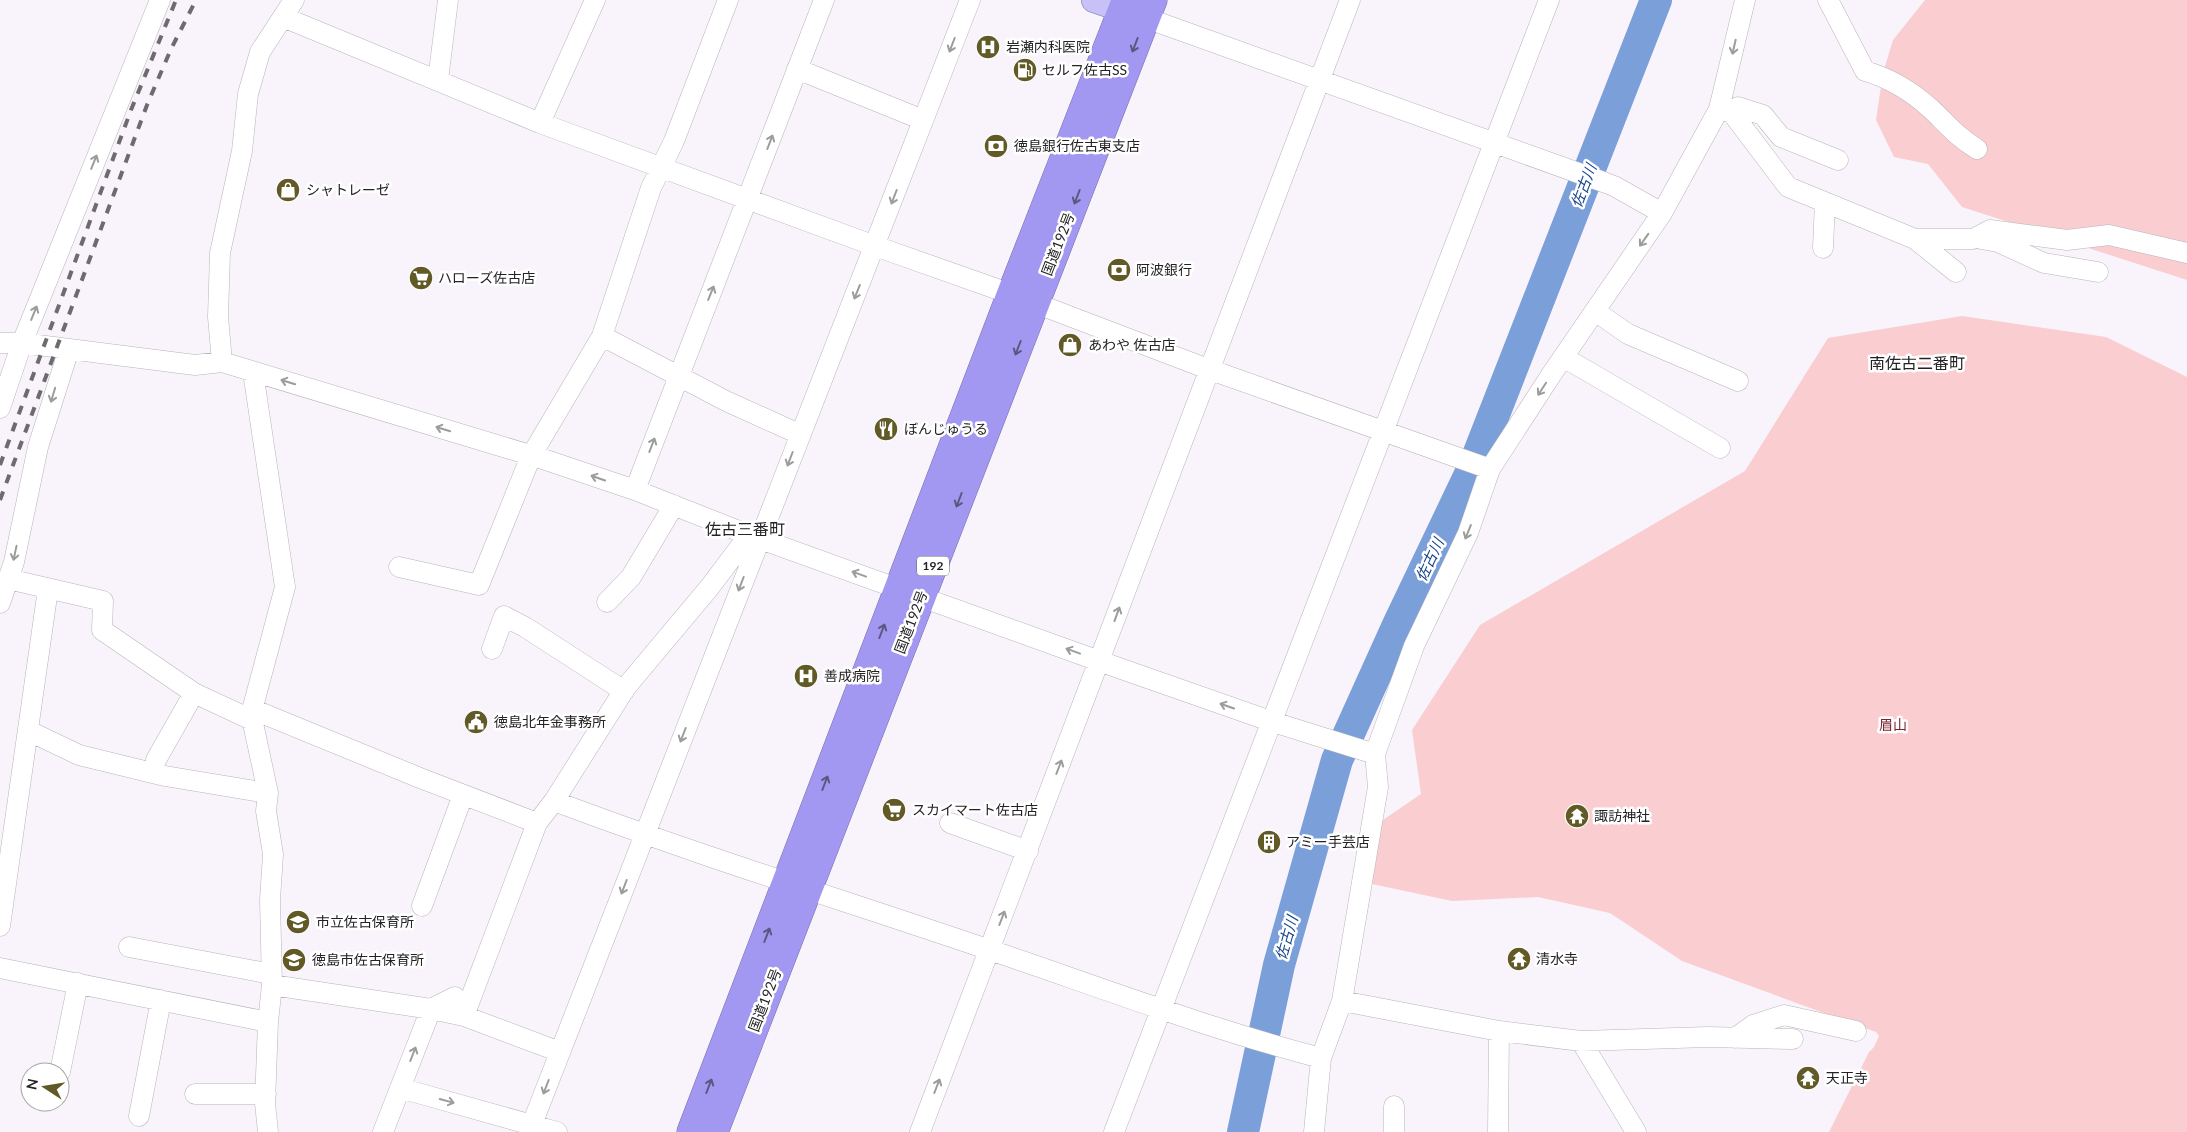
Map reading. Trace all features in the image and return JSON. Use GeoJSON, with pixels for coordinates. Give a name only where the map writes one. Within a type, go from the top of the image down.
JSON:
{"type":"FeatureCollection","features":[{"type":"Feature","properties":{"kind":"highway","name":"国道192号"},"geometry":{"type":"LineString","coordinates":[[714,1132],[798,885],[1137,7]]}},
{"type":"Feature","properties":{"kind":"highway","name":"国道192号"},"geometry":{"type":"LineString","coordinates":[[691,1132],[798,885]]}},
{"type":"Feature","properties":{"kind":"main road"},"geometry":{"type":"LineString","coordinates":[[1094,0],[1137,7]]}},
{"type":"Feature","properties":{"kind":"street"},"geometry":{"type":"LineString","coordinates":[[0,408],[22,342],[160,0]]}},
{"type":"Feature","properties":{"kind":"street"},"geometry":{"type":"LineString","coordinates":[[222,362],[218,318],[220,253],[242,151],[248,94],[260,52],[294,0]]}},
{"type":"Feature","properties":{"kind":"street"},"geometry":{"type":"LineString","coordinates":[[438,80],[448,0]]}},
{"type":"Feature","properties":{"kind":"street"},"geometry":{"type":"LineString","coordinates":[[540,122],[595,0]]}},
{"type":"Feature","properties":{"kind":"street"},"geometry":{"type":"LineString","coordinates":[[399,567],[479,585],[531,456],[602,336],[651,188],[678,132],[728,0]]}},
{"type":"Feature","properties":{"kind":"street"},"geometry":{"type":"LineString","coordinates":[[635,490],[824,0]]}},
{"type":"Feature","properties":{"kind":"street"},"geometry":{"type":"LineString","coordinates":[[530,1128],[645,835],[754,536],[799,434],[875,246],[970,0]]}},
{"type":"Feature","properties":{"kind":"street"},"geometry":{"type":"LineString","coordinates":[[920,1132],[1028,851],[1208,369],[1350,0]]}},
{"type":"Feature","properties":{"kind":"street"},"geometry":{"type":"LineString","coordinates":[[1114,1132],[1549,0]]}},
{"type":"Feature","properties":{"kind":"street"},"geometry":{"type":"LineString","coordinates":[[1314,1132],[1321,1058],[1342,1001],[1378,787],[1366,751],[1468,533],[1485,467],[1662,213],[1726,111],[1745,0]]}},
{"type":"Feature","properties":{"kind":"street"},"geometry":{"type":"LineString","coordinates":[[1828,0],[1865,71],[1888,78],[1929,108],[1958,138],[1977,149]]}},
{"type":"Feature","properties":{"kind":"street"},"geometry":{"type":"LineString","coordinates":[[1137,7],[1320,79],[1614,186],[1662,213]]}},
{"type":"Feature","properties":{"kind":"street"},"geometry":{"type":"LineString","coordinates":[[283,17],[540,122],[1208,369],[1485,467]]}},
{"type":"Feature","properties":{"kind":"street"},"geometry":{"type":"LineString","coordinates":[[797,69],[923,120]]}},
{"type":"Feature","properties":{"kind":"street"},"geometry":{"type":"LineString","coordinates":[[1726,111],[1738,107],[1763,115],[1781,137],[1838,160]]}},
{"type":"Feature","properties":{"kind":"street"},"geometry":{"type":"LineString","coordinates":[[1726,111],[1788,187],[1915,239],[1956,272]]}},
{"type":"Feature","properties":{"kind":"street"},"geometry":{"type":"LineString","coordinates":[[1823,248],[1825,202]]}},
{"type":"Feature","properties":{"kind":"street"},"geometry":{"type":"LineString","coordinates":[[1973,239],[1990,230],[2067,240],[2110,235],[2187,253]]}},
{"type":"Feature","properties":{"kind":"street"},"geometry":{"type":"LineString","coordinates":[[1915,239],[1973,239],[1998,242],[2044,263],[2098,272]]}},
{"type":"Feature","properties":{"kind":"street"},"geometry":{"type":"LineString","coordinates":[[1595,311],[1628,334],[1738,381]]}},
{"type":"Feature","properties":{"kind":"street"},"geometry":{"type":"LineString","coordinates":[[602,336],[678,376],[799,434]]}},
{"type":"Feature","properties":{"kind":"street"},"geometry":{"type":"LineString","coordinates":[[0,343],[22,342],[195,365],[222,362],[531,456],[635,490],[754,536],[1099,661],[1273,722],[1366,751]]}},
{"type":"Feature","properties":{"kind":"street"},"geometry":{"type":"LineString","coordinates":[[0,603],[8,579],[38,447],[69,349]]}},
{"type":"Feature","properties":{"kind":"street"},"geometry":{"type":"LineString","coordinates":[[1563,357],[1720,448]]}},
{"type":"Feature","properties":{"kind":"street"},"geometry":{"type":"LineString","coordinates":[[253,372],[285,588],[252,714],[268,793],[266,811],[273,854],[270,900],[272,980],[268,1022],[266,1094],[268,1132]]}},
{"type":"Feature","properties":{"kind":"street"},"geometry":{"type":"LineString","coordinates":[[607,602],[623,576],[650,548],[674,506]]}},
{"type":"Feature","properties":{"kind":"street"},"geometry":{"type":"LineString","coordinates":[[464,1016],[537,823],[554,801],[624,691],[754,536]]}},
{"type":"Feature","properties":{"kind":"street"},"geometry":{"type":"LineString","coordinates":[[8,579],[103,601],[102,630],[194,693],[537,823]]}},
{"type":"Feature","properties":{"kind":"street"},"geometry":{"type":"LineString","coordinates":[[0,926],[48,588]]}},
{"type":"Feature","properties":{"kind":"street"},"geometry":{"type":"LineString","coordinates":[[492,649],[504,616],[525,626],[624,691]]}},
{"type":"Feature","properties":{"kind":"street"},"geometry":{"type":"LineString","coordinates":[[156,760],[194,693]]}},
{"type":"Feature","properties":{"kind":"street"},"geometry":{"type":"LineString","coordinates":[[29,731],[79,755],[165,776],[268,793]]}},
{"type":"Feature","properties":{"kind":"street"},"geometry":{"type":"LineString","coordinates":[[422,906],[463,795]]}},
{"type":"Feature","properties":{"kind":"street"},"geometry":{"type":"LineString","coordinates":[[554,801],[645,835],[798,885],[1161,1010],[1260,1042],[1321,1058]]}},
{"type":"Feature","properties":{"kind":"street"},"geometry":{"type":"LineString","coordinates":[[950,822],[1028,851]]}},
{"type":"Feature","properties":{"kind":"street"},"geometry":{"type":"LineString","coordinates":[[129,947],[272,980],[464,1016],[560,1052]]}},
{"type":"Feature","properties":{"kind":"street"},"geometry":{"type":"LineString","coordinates":[[0,968],[268,1022]]}},
{"type":"Feature","properties":{"kind":"street"},"geometry":{"type":"LineString","coordinates":[[62,1062],[78,983]]}},
{"type":"Feature","properties":{"kind":"street"},"geometry":{"type":"LineString","coordinates":[[383,1132],[431,1009],[455,997]]}},
{"type":"Feature","properties":{"kind":"street"},"geometry":{"type":"LineString","coordinates":[[139,1116],[161,1000]]}},
{"type":"Feature","properties":{"kind":"street"},"geometry":{"type":"LineString","coordinates":[[1342,1001],[1499,1031],[1581,1041],[1735,1038],[1793,1039]]}},
{"type":"Feature","properties":{"kind":"street"},"geometry":{"type":"LineString","coordinates":[[1735,1038],[1753,1025],[1784,1015],[1856,1031]]}},
{"type":"Feature","properties":{"kind":"street"},"geometry":{"type":"LineString","coordinates":[[1498,1132],[1499,1031]]}},
{"type":"Feature","properties":{"kind":"street"},"geometry":{"type":"LineString","coordinates":[[1581,1041],[1636,1132]]}},
{"type":"Feature","properties":{"kind":"street"},"geometry":{"type":"LineString","coordinates":[[400,1088],[530,1128],[557,1132]]}},
{"type":"Feature","properties":{"kind":"street"},"geometry":{"type":"LineString","coordinates":[[195,1094],[266,1094]]}},
{"type":"Feature","properties":{"kind":"street"},"geometry":{"type":"LineString","coordinates":[[1394,1106],[1394,1132]]}},
{"type":"Feature","properties":{"kind":"green space"},"geometry":{"type":"Polygon","coordinates":[[[1925,0],[2187,0],[2187,280],[1962,207],[1928,164],[1894,157],[1876,120],[1883,73],[1893,40],[1925,0]]]}},
{"type":"Feature","properties":{"kind":"green space","name":"眉山"},"geometry":{"type":"Polygon","coordinates":[[[1962,316],[2106,337],[2187,377],[2187,1132],[1829,1132],[1869,1052],[1874,1047],[1879,1036],[1876,1032],[1682,961],[1610,913],[1538,897],[1452,901],[1372,884],[1380,822],[1421,794],[1412,730],[1480,625],[1745,471],[1828,338],[1962,316]]]}},
{"type":"Feature","properties":{"kind":"waterway","name":"佐古川"},"geometry":{"type":"LineString","coordinates":[[1243,1132],[1279,965],[1337,760],[1398,625],[1473,468],[1656,0]]}},
{"type":"Feature","properties":{"kind":"railway"},"geometry":{"type":"LineString","coordinates":[[0,465],[131,110],[176,0]]}},
{"type":"Feature","properties":{"kind":"railway"},"geometry":{"type":"LineString","coordinates":[[0,500],[147,105],[171,49],[196,0]]}},
{"type":"Feature","properties":{"kind":"place","name":"岩瀬内科医院"},"geometry":{"type":"Point","coordinates":[988,47]}},
{"type":"Feature","properties":{"kind":"place","name":"セルフ佐古SS"},"geometry":{"type":"Point","coordinates":[1025,70]}},
{"type":"Feature","properties":{"kind":"place","name":"徳島銀行佐古東支店"},"geometry":{"type":"Point","coordinates":[996,146]}},
{"type":"Feature","properties":{"kind":"place","name":"シャトレーゼ"},"geometry":{"type":"Point","coordinates":[288,190]}},
{"type":"Feature","properties":{"kind":"place","name":"阿波銀行"},"geometry":{"type":"Point","coordinates":[1119,270]}},
{"type":"Feature","properties":{"kind":"place","name":"ハローズ佐古店"},"geometry":{"type":"Point","coordinates":[421,278]}},
{"type":"Feature","properties":{"kind":"place","name":"あわや 佐古店"},"geometry":{"type":"Point","coordinates":[1070,345]}},
{"type":"Feature","properties":{"kind":"place","name":"ぼんじゅうる"},"geometry":{"type":"Point","coordinates":[886,429]}},
{"type":"Feature","properties":{"kind":"place","name":"善成病院"},"geometry":{"type":"Point","coordinates":[806,676]}},
{"type":"Feature","properties":{"kind":"place","name":"徳島北年金事務所"},"geometry":{"type":"Point","coordinates":[476,722]}},
{"type":"Feature","properties":{"kind":"place","name":"スカイマート佐古店"},"geometry":{"type":"Point","coordinates":[894,810]}},
{"type":"Feature","properties":{"kind":"place","name":"諏訪神社"},"geometry":{"type":"Point","coordinates":[1577,816]}},
{"type":"Feature","properties":{"kind":"place","name":"アミー手芸店"},"geometry":{"type":"Point","coordinates":[1269,842]}},
{"type":"Feature","properties":{"kind":"place","name":"市立佐古保育所"},"geometry":{"type":"Point","coordinates":[298,922]}},
{"type":"Feature","properties":{"kind":"place","name":"清水寺"},"geometry":{"type":"Point","coordinates":[1519,959]}},
{"type":"Feature","properties":{"kind":"place","name":"徳島市佐古保育所"},"geometry":{"type":"Point","coordinates":[294,960]}},
{"type":"Feature","properties":{"kind":"place","name":"天正寺"},"geometry":{"type":"Point","coordinates":[1808,1078]}},
{"type":"Feature","properties":{"kind":"district","name":"南佐古二番町"},"geometry":{"type":"Point","coordinates":[1917,363]}},
{"type":"Feature","properties":{"kind":"district","name":"佐古三番町"},"geometry":{"type":"Point","coordinates":[745,529]}}]}
